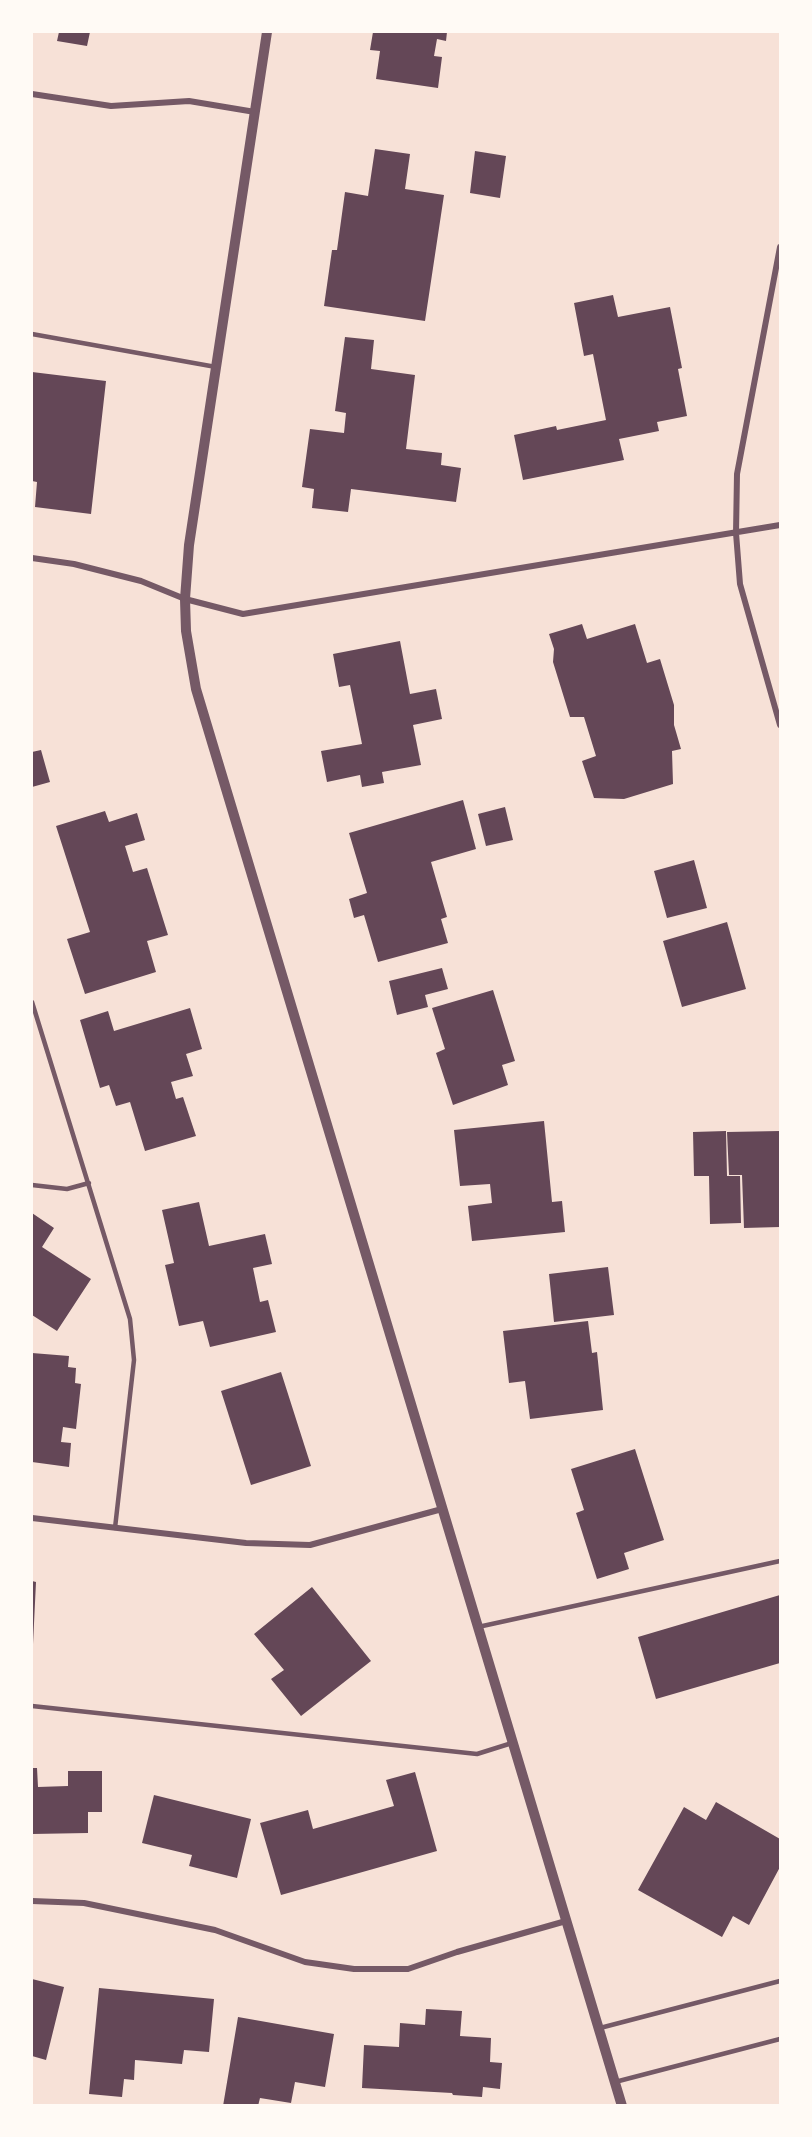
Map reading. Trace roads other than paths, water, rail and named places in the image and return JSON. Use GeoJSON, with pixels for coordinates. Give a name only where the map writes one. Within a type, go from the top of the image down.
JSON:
{"type":"FeatureCollection","features":[{"type":"Feature","properties":{"kind":"street"},"geometry":{"type":"LineString","coordinates":[[267,32],[189,545],[185,599],[186,631],[196,689],[622,2106]]}},
{"type":"Feature","properties":{"kind":"street"},"geometry":{"type":"LineString","coordinates":[[32,94],[111,106],[189,101],[255,112]]}},
{"type":"Feature","properties":{"kind":"street"},"geometry":{"type":"LineString","coordinates":[[780,247],[737,474],[736,532],[740,584],[780,725]]}},
{"type":"Feature","properties":{"kind":"street"},"geometry":{"type":"LineString","coordinates":[[32,558],[74,564],[141,581],[185,599],[243,614],[780,525]]}},
{"type":"Feature","properties":{"kind":"street"},"geometry":{"type":"LineString","coordinates":[[32,1518],[246,1543],[310,1545],[442,1509]]}},
{"type":"Feature","properties":{"kind":"street"},"geometry":{"type":"LineString","coordinates":[[32,1901],[84,1903],[215,1929],[305,1962],[354,1969],[408,1969],[457,1952],[566,1921]]}},
{"type":"Feature","properties":{"kind":"lane"},"geometry":{"type":"LineString","coordinates":[[32,334],[216,367]]}},
{"type":"Feature","properties":{"kind":"lane"},"geometry":{"type":"LineString","coordinates":[[32,1002],[130,1319],[134,1360],[115,1528]]}},
{"type":"Feature","properties":{"kind":"lane"},"geometry":{"type":"LineString","coordinates":[[32,1185],[67,1189],[89,1183]]}},
{"type":"Feature","properties":{"kind":"lane"},"geometry":{"type":"LineString","coordinates":[[478,1627],[780,1561]]}},
{"type":"Feature","properties":{"kind":"lane"},"geometry":{"type":"LineString","coordinates":[[32,1706],[477,1754],[512,1743]]}},
{"type":"Feature","properties":{"kind":"lane"},"geometry":{"type":"LineString","coordinates":[[598,2028],[780,1981]]}},
{"type":"Feature","properties":{"kind":"lane"},"geometry":{"type":"LineString","coordinates":[[615,2082],[780,2040]]}}]}
